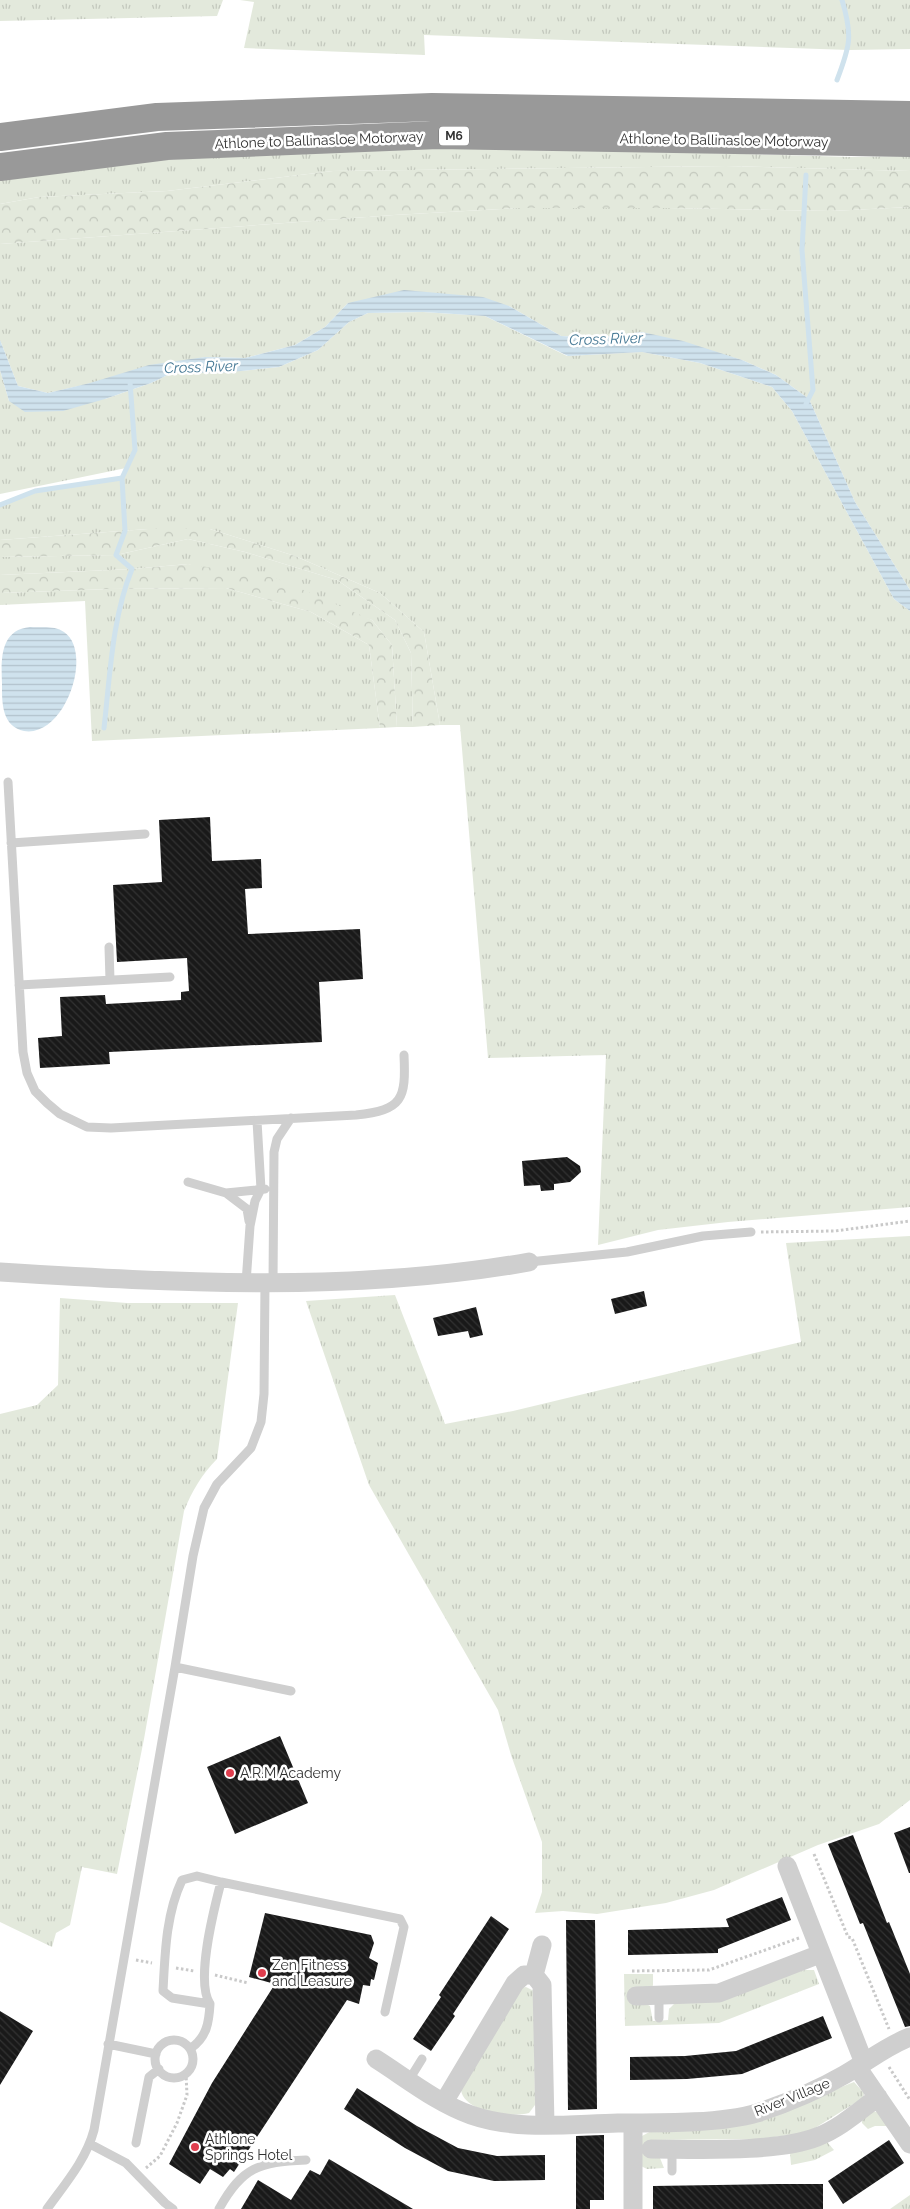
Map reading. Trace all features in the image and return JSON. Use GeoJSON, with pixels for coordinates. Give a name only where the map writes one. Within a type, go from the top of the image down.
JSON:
{"type":"FeatureCollection","features":[{"type":"Feature","properties":{"kind":"highway","name":"Athlone to Ballinasloe Motorway"},"geometry":{"type":"LineString","coordinates":[[0,137],[157,117],[432,107],[910,115]]}},
{"type":"Feature","properties":{"kind":"highway","name":"Athlone to Ballinasloe Motorway"},"geometry":{"type":"LineString","coordinates":[[0,167],[166,146],[438,135],[910,143]]}},
{"type":"Feature","properties":{"kind":"street"},"geometry":{"type":"LineString","coordinates":[[0,1272],[89,1278],[261,1283],[342,1281],[472,1272],[529,1262]]}},
{"type":"Feature","properties":{"kind":"street"},"geometry":{"type":"LineString","coordinates":[[787,1866],[861,2065],[878,2097],[910,2144]]}},
{"type":"Feature","properties":{"kind":"street"},"geometry":{"type":"LineString","coordinates":[[534,1975],[542,1945]]}},
{"type":"Feature","properties":{"kind":"street"},"geometry":{"type":"LineString","coordinates":[[636,1996],[719,1993],[820,1954]]}},
{"type":"Feature","properties":{"kind":"street"},"geometry":{"type":"LineString","coordinates":[[444,2102],[515,1983],[524,1975],[534,1975]]}},
{"type":"Feature","properties":{"kind":"street"},"geometry":{"type":"LineString","coordinates":[[534,1975],[542,1985],[545,2125]]}},
{"type":"Feature","properties":{"kind":"street","name":"River Village"},"geometry":{"type":"LineString","coordinates":[[376,2060],[444,2102],[469,2114],[498,2123],[545,2125],[709,2120],[757,2113],[826,2084],[861,2065],[885,2049],[901,2035]]}},
{"type":"Feature","properties":{"kind":"street"},"geometry":{"type":"LineString","coordinates":[[651,2149],[765,2146],[815,2138],[829,2132],[878,2097]]}},
{"type":"Feature","properties":{"kind":"street"},"geometry":{"type":"LineString","coordinates":[[633,2123],[633,2209]]}},
{"type":"Feature","properties":{"kind":"lane"},"geometry":{"type":"LineString","coordinates":[[8,782],[23,1052],[27,1073],[35,1091],[60,1114],[87,1127],[111,1128],[380,1112],[393,1105],[402,1094],[405,1082],[404,1054]]}},
{"type":"Feature","properties":{"kind":"lane"},"geometry":{"type":"LineString","coordinates":[[11,843],[144,834]]}},
{"type":"Feature","properties":{"kind":"lane"},"geometry":{"type":"LineString","coordinates":[[109,948],[110,980]]}},
{"type":"Feature","properties":{"kind":"lane"},"geometry":{"type":"LineString","coordinates":[[19,985],[170,977]]}},
{"type":"Feature","properties":{"kind":"lane"},"geometry":{"type":"LineString","coordinates":[[47,2209],[82,2161],[90,2144],[193,1556],[204,1508],[217,1484],[250,1448],[261,1422],[264,1394],[261,1283],[273,1188],[276,1139],[291,1118]]}},
{"type":"Feature","properties":{"kind":"lane"},"geometry":{"type":"LineString","coordinates":[[250,1226],[255,1201],[261,1189],[257,1120]]}},
{"type":"Feature","properties":{"kind":"lane"},"geometry":{"type":"LineString","coordinates":[[188,1182],[226,1192],[273,1188]]}},
{"type":"Feature","properties":{"kind":"lane"},"geometry":{"type":"LineString","coordinates":[[226,1192],[247,1209],[261,1283]]}},
{"type":"Feature","properties":{"kind":"lane"},"geometry":{"type":"LineString","coordinates":[[529,1262],[627,1252],[703,1236],[750,1232]]}},
{"type":"Feature","properties":{"kind":"lane"},"geometry":{"type":"LineString","coordinates":[[174,1667],[290,1691]]}},
{"type":"Feature","properties":{"kind":"lane"},"geometry":{"type":"LineString","coordinates":[[210,2004],[172,1998],[163,1991],[164,1966],[173,1900],[182,1880],[197,1876],[400,1919],[404,1927],[385,2012]]}},
{"type":"Feature","properties":{"kind":"lane"},"geometry":{"type":"LineString","coordinates":[[191,2048],[201,2042],[208,2024],[210,2004],[205,1997],[204,1973],[214,1910],[222,1882]]}},
{"type":"Feature","properties":{"kind":"lane"},"geometry":{"type":"LineString","coordinates":[[659,1995],[659,2018]]}},
{"type":"Feature","properties":{"kind":"lane"},"geometry":{"type":"LineString","coordinates":[[180,2040],[191,2048],[194,2059],[186,2074],[173,2078],[163,2074],[159,2069],[155,2060],[156,2054],[157,2050],[166,2041],[180,2040]]}},
{"type":"Feature","properties":{"kind":"lane"},"geometry":{"type":"LineString","coordinates":[[108,2044],[156,2054]]}},
{"type":"Feature","properties":{"kind":"lane"},"geometry":{"type":"LineString","coordinates":[[409,2080],[422,2059]]}},
{"type":"Feature","properties":{"kind":"lane"},"geometry":{"type":"LineString","coordinates":[[136,2143],[149,2077],[159,2069]]}},
{"type":"Feature","properties":{"kind":"lane"},"geometry":{"type":"LineString","coordinates":[[90,2144],[115,2156],[137,2174],[173,2209]]}},
{"type":"Feature","properties":{"kind":"lane"},"geometry":{"type":"LineString","coordinates":[[672,2149],[672,2171]]}},
{"type":"Feature","properties":{"kind":"lane"},"geometry":{"type":"LineString","coordinates":[[219,2209],[236,2181],[259,2166],[276,2162],[306,2160]]}},
{"type":"Feature","properties":{"kind":"path"},"geometry":{"type":"LineString","coordinates":[[750,1232],[835,1231],[910,1222]]}},
{"type":"Feature","properties":{"kind":"path"},"geometry":{"type":"LineString","coordinates":[[814,1854],[848,1937],[852,1938],[901,2035]]}},
{"type":"Feature","properties":{"kind":"path"},"geometry":{"type":"LineString","coordinates":[[123,1957],[248,1983]]}},
{"type":"Feature","properties":{"kind":"path"},"geometry":{"type":"LineString","coordinates":[[884,2059],[910,2100]]}},
{"type":"Feature","properties":{"kind":"path"},"geometry":{"type":"LineString","coordinates":[[137,2174],[156,2161],[168,2142],[187,2096],[186,2074]]}},
{"type":"Feature","properties":{"kind":"green space"},"geometry":{"type":"Polygon","coordinates":[[[0,0],[223,0],[217,16],[0,21],[0,0]]]}},
{"type":"Feature","properties":{"kind":"green space"},"geometry":{"type":"Polygon","coordinates":[[[240,0],[910,0],[910,49],[849,50],[424,35],[425,55],[244,48],[254,2],[240,0]]]}},
{"type":"Feature","properties":{"kind":"green space"},"geometry":{"type":"Polygon","coordinates":[[[371,149],[562,149],[852,157],[910,156],[910,171],[726,166],[333,171],[167,191],[39,197],[0,204],[0,177],[142,161],[371,149]]]}},
{"type":"Feature","properties":{"kind":"green space"},"geometry":{"type":"Polygon","coordinates":[[[726,166],[910,171],[910,207],[831,211],[518,208],[394,215],[0,244],[0,204],[39,197],[167,191],[333,171],[726,166]]]}},
{"type":"Feature","properties":{"kind":"green space"},"geometry":{"type":"Polygon","coordinates":[[[910,207],[910,590],[855,502],[809,399],[776,375],[742,360],[642,332],[595,338],[561,336],[509,306],[348,303],[325,327],[295,345],[245,358],[205,357],[48,393],[18,386],[0,340],[0,244],[394,215],[518,208],[831,211],[910,207]]]}},
{"type":"Feature","properties":{"kind":"green space"},"geometry":{"type":"Polygon","coordinates":[[[423,312],[485,316],[567,356],[642,352],[700,363],[772,387],[792,411],[894,599],[910,611],[910,1207],[728,1222],[658,1230],[598,1245],[606,1055],[488,1058],[460,725],[440,725],[424,632],[380,593],[295,556],[210,529],[148,529],[0,540],[0,505],[35,491],[121,478],[126,468],[0,494],[0,370],[9,401],[105,399],[151,383],[172,373],[221,373],[279,367],[318,350],[349,322],[368,313],[423,312]]]}},
{"type":"Feature","properties":{"kind":"green space"},"geometry":{"type":"Polygon","coordinates":[[[148,529],[210,529],[295,556],[380,593],[424,632],[440,725],[413,727],[411,653],[395,620],[337,580],[245,552],[188,539],[116,555],[0,557],[0,540],[148,529]]]}},
{"type":"Feature","properties":{"kind":"green space"},"geometry":{"type":"Polygon","coordinates":[[[188,539],[245,552],[337,580],[395,620],[411,653],[413,727],[397,727],[392,645],[372,620],[188,564],[132,569],[0,575],[0,557],[116,555],[188,539]]]}},
{"type":"Feature","properties":{"kind":"green space"},"geometry":{"type":"Polygon","coordinates":[[[188,564],[276,578],[372,620],[392,645],[397,727],[380,728],[369,645],[311,612],[226,588],[110,589],[0,593],[0,575],[132,569],[188,564]]]}},
{"type":"Feature","properties":{"kind":"green space"},"geometry":{"type":"Polygon","coordinates":[[[226,588],[311,612],[369,645],[380,728],[92,741],[85,601],[0,605],[0,593],[110,589],[226,588]]]}},
{"type":"Feature","properties":{"kind":"green space"},"geometry":{"type":"Polygon","coordinates":[[[910,1236],[910,1800],[879,1824],[818,1845],[714,1890],[666,1903],[597,1914],[563,1911],[535,1913],[542,1892],[542,1842],[511,1755],[498,1710],[369,1485],[306,1301],[395,1295],[445,1424],[513,1411],[801,1342],[786,1243],[910,1236]]]}},
{"type":"Feature","properties":{"kind":"green space"},"geometry":{"type":"Polygon","coordinates":[[[60,1298],[127,1303],[238,1303],[217,1459],[198,1483],[184,1511],[144,1739],[117,1874],[82,1867],[70,1925],[56,1933],[52,1947],[0,1922],[0,1414],[37,1405],[58,1385],[60,1298]]]}},
{"type":"Feature","properties":{"kind":"green space"},"geometry":{"type":"Polygon","coordinates":[[[805,1970],[814,1970],[819,1984],[719,2023],[625,2026],[624,1974],[653,1974],[653,1985],[646,2004],[650,2006],[653,2021],[668,2020],[669,2009],[674,2004],[805,1970]]]}},
{"type":"Feature","properties":{"kind":"green space"},"geometry":{"type":"Polygon","coordinates":[[[526,1987],[534,1991],[535,2105],[529,2113],[511,2115],[489,2112],[470,2104],[464,2098],[461,2090],[521,1988],[526,1987]]]}},
{"type":"Feature","properties":{"kind":"green space"},"geometry":{"type":"Polygon","coordinates":[[[854,2082],[864,2093],[863,2098],[807,2133],[758,2139],[648,2140],[648,2156],[660,2158],[664,2168],[647,2169],[641,2166],[642,2136],[653,2130],[811,2099],[854,2082]]]}},
{"type":"Feature","properties":{"kind":"green space"},"geometry":{"type":"Polygon","coordinates":[[[871,2111],[877,2112],[888,2126],[875,2126],[868,2129],[862,2123],[862,2118],[871,2111]]]}},
{"type":"Feature","properties":{"kind":"green space"},"geometry":{"type":"Polygon","coordinates":[[[827,2142],[834,2150],[815,2160],[791,2165],[790,2153],[827,2142]]]}},
{"type":"Feature","properties":{"kind":"green space"},"geometry":{"type":"Polygon","coordinates":[[[910,2195],[910,2209],[890,2209],[910,2195]]]}},
{"type":"Feature","properties":{"kind":"water","name":"Cross River"},"geometry":{"type":"Polygon","coordinates":[[[404,290],[483,297],[509,306],[561,336],[595,338],[642,332],[683,341],[742,360],[776,375],[809,399],[855,502],[910,590],[910,611],[894,599],[792,411],[772,387],[700,363],[642,352],[568,356],[485,316],[423,312],[368,313],[349,322],[318,350],[279,367],[221,373],[172,373],[151,383],[63,411],[25,412],[9,401],[0,370],[0,340],[18,386],[48,393],[90,383],[149,365],[205,357],[245,358],[295,345],[325,327],[348,303],[404,290]]]}},
{"type":"Feature","properties":{"kind":"water"},"geometry":{"type":"Polygon","coordinates":[[[30,627],[52,628],[64,632],[73,642],[76,657],[71,692],[63,708],[52,721],[39,730],[24,731],[11,724],[4,712],[2,665],[4,647],[8,640],[20,629],[30,627]]]}},
{"type":"Feature","properties":{"kind":"building"},"geometry":{"type":"Polygon","coordinates":[[[210,817],[212,861],[261,859],[262,888],[245,889],[248,934],[360,929],[363,979],[319,982],[322,1042],[109,1052],[110,1064],[40,1068],[38,1038],[62,1036],[60,997],[105,995],[106,1004],[181,1000],[181,992],[189,991],[187,958],[117,962],[113,885],[162,882],[159,820],[210,817]]]}},
{"type":"Feature","properties":{"kind":"building"},"geometry":{"type":"Polygon","coordinates":[[[567,1157],[580,1166],[581,1172],[570,1182],[554,1184],[554,1190],[541,1191],[540,1185],[524,1186],[522,1161],[567,1157]]]}},
{"type":"Feature","properties":{"kind":"building"},"geometry":{"type":"Polygon","coordinates":[[[644,1291],[647,1306],[615,1314],[611,1299],[644,1291]]]}},
{"type":"Feature","properties":{"kind":"building"},"geometry":{"type":"Polygon","coordinates":[[[476,1307],[483,1335],[470,1338],[468,1331],[438,1336],[433,1318],[476,1307]]]}},
{"type":"Feature","properties":{"kind":"building"},"geometry":{"type":"Polygon","coordinates":[[[280,1736],[308,1803],[235,1834],[207,1767],[280,1736]]]}},
{"type":"Feature","properties":{"kind":"building"},"geometry":{"type":"Polygon","coordinates":[[[910,1827],[910,1873],[909,1873],[894,1833],[910,1827]]]}},
{"type":"Feature","properties":{"kind":"building"},"geometry":{"type":"Polygon","coordinates":[[[853,1835],[887,1923],[889,1922],[910,1974],[910,2026],[905,2027],[863,1923],[860,1924],[828,1844],[853,1835]]]}},
{"type":"Feature","properties":{"kind":"building"},"geometry":{"type":"Polygon","coordinates":[[[782,1897],[791,1920],[718,1949],[718,1953],[628,1955],[628,1930],[729,1927],[726,1919],[782,1897]]]}},
{"type":"Feature","properties":{"kind":"building"},"geometry":{"type":"Polygon","coordinates":[[[265,1913],[371,1935],[374,1943],[369,1958],[378,1963],[374,1980],[371,1979],[370,1986],[363,1985],[359,2004],[347,2000],[234,2172],[230,2169],[223,2177],[210,2169],[200,2184],[169,2164],[212,2083],[275,1984],[249,1977],[265,1913]]]}},
{"type":"Feature","properties":{"kind":"building"},"geometry":{"type":"Polygon","coordinates":[[[491,1916],[509,1929],[431,2051],[413,2039],[441,1997],[439,1995],[491,1916]]]}},
{"type":"Feature","properties":{"kind":"building"},"geometry":{"type":"Polygon","coordinates":[[[566,1920],[595,1920],[597,2109],[568,2110],[566,1920]]]}},
{"type":"Feature","properties":{"kind":"building"},"geometry":{"type":"Polygon","coordinates":[[[0,2011],[33,2031],[0,2085],[0,2011]]]}},
{"type":"Feature","properties":{"kind":"building"},"geometry":{"type":"Polygon","coordinates":[[[823,2016],[832,2038],[742,2074],[687,2079],[630,2080],[630,2057],[685,2056],[736,2051],[823,2016]]]}},
{"type":"Feature","properties":{"kind":"building"},"geometry":{"type":"Polygon","coordinates":[[[357,2088],[417,2126],[458,2148],[497,2156],[545,2155],[545,2180],[494,2181],[448,2171],[405,2148],[344,2109],[357,2088]]]}},
{"type":"Feature","properties":{"kind":"building"},"geometry":{"type":"Polygon","coordinates":[[[604,2135],[604,2200],[590,2200],[590,2209],[576,2209],[576,2136],[604,2135]]]}},
{"type":"Feature","properties":{"kind":"building"},"geometry":{"type":"Polygon","coordinates":[[[889,2140],[904,2163],[843,2204],[828,2181],[889,2140]]]}},
{"type":"Feature","properties":{"kind":"building"},"geometry":{"type":"Polygon","coordinates":[[[329,2159],[413,2209],[241,2209],[258,2180],[291,2200],[310,2170],[320,2175],[329,2159]]]}},
{"type":"Feature","properties":{"kind":"building"},"geometry":{"type":"Polygon","coordinates":[[[823,2184],[823,2209],[653,2209],[653,2186],[823,2184]]]}},
{"type":"Feature","properties":{"kind":"waterway"},"geometry":{"type":"LineString","coordinates":[[837,80],[845,58],[849,32],[842,0]]}},
{"type":"Feature","properties":{"kind":"waterway"},"geometry":{"type":"LineString","coordinates":[[806,175],[802,250],[813,390],[806,404]]}},
{"type":"Feature","properties":{"kind":"waterway"},"geometry":{"type":"LineString","coordinates":[[0,505],[35,491],[122,478],[135,450],[130,382]]}},
{"type":"Feature","properties":{"kind":"waterway"},"geometry":{"type":"LineString","coordinates":[[104,728],[116,627],[125,588],[132,569],[116,555],[125,531],[122,478]]}},
{"type":"Feature","properties":{"kind":"place","name":"A.R.M Academy"},"geometry":{"type":"Point","coordinates":[230,1773]}},
{"type":"Feature","properties":{"kind":"place","name":"Zen Fitness and Leasure"},"geometry":{"type":"Point","coordinates":[262,1973]}},
{"type":"Feature","properties":{"kind":"place","name":"Athlone Springs Hotel"},"geometry":{"type":"Point","coordinates":[195,2147]}}]}
